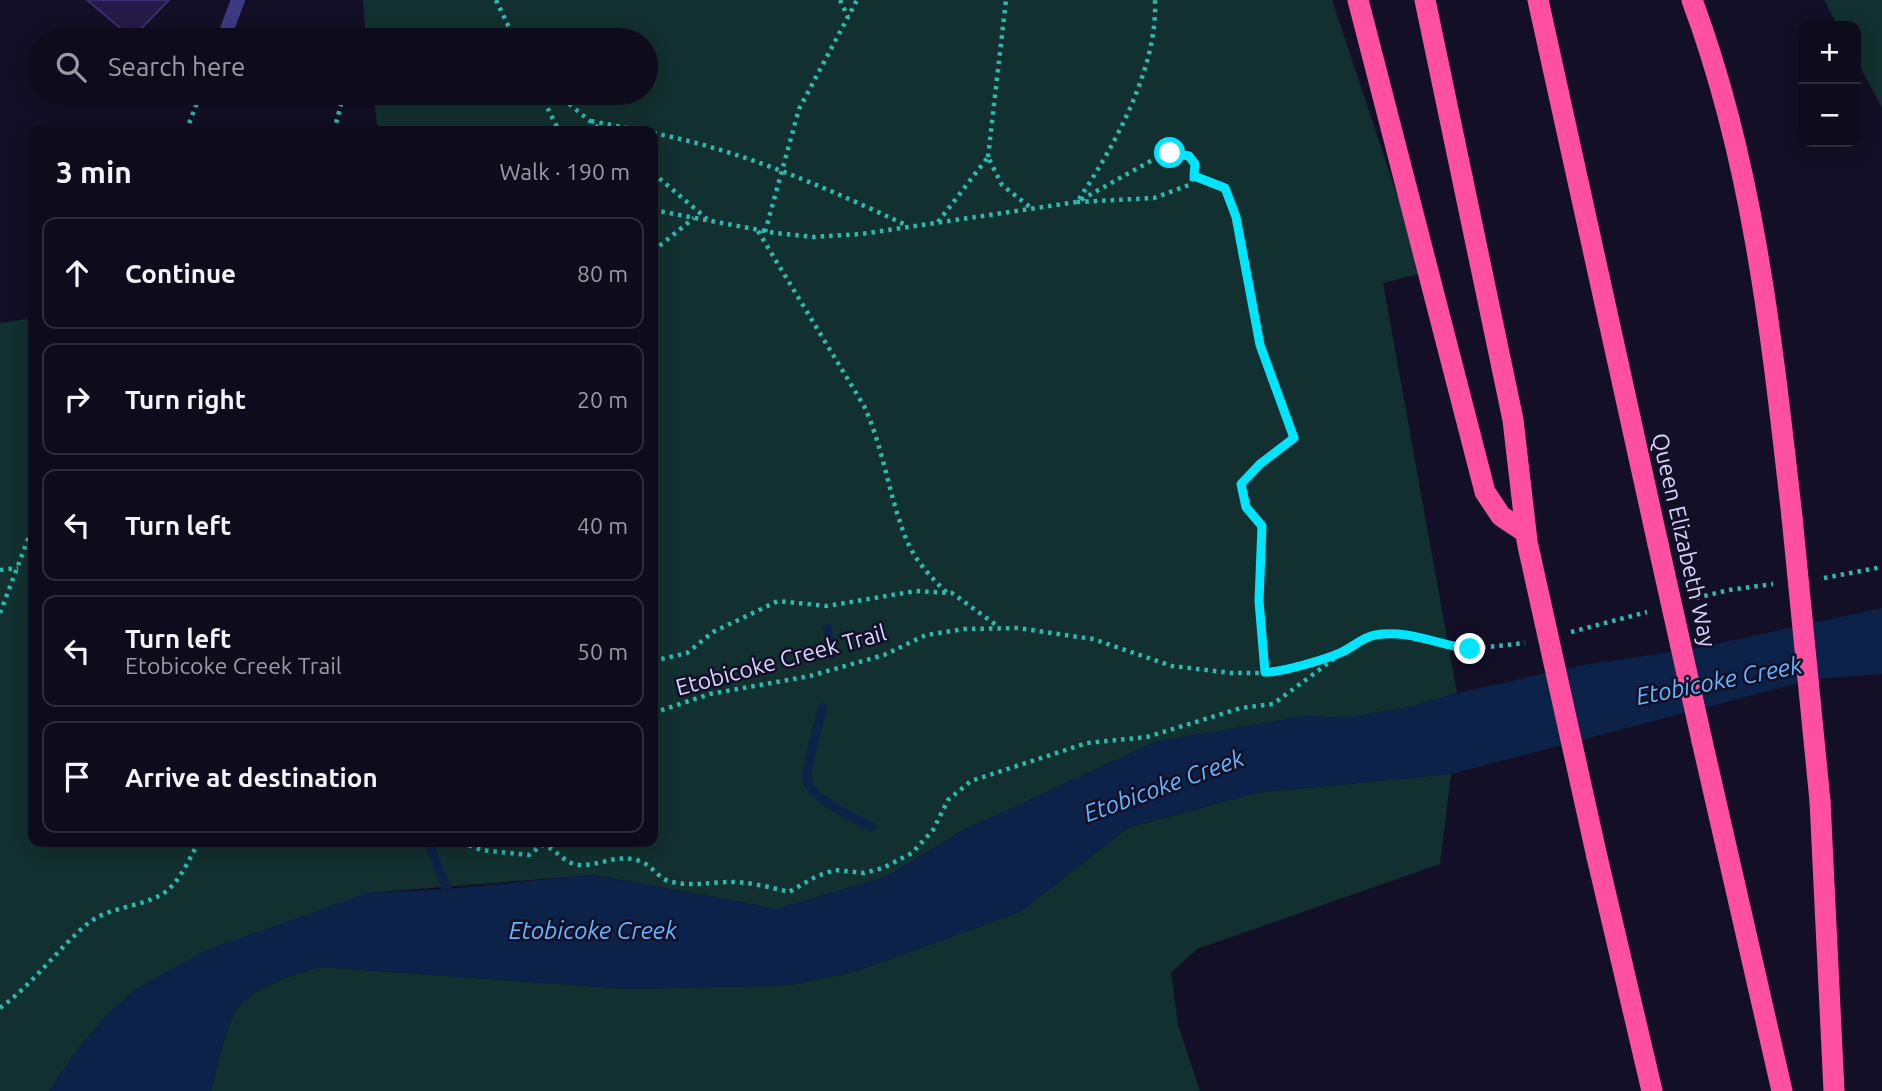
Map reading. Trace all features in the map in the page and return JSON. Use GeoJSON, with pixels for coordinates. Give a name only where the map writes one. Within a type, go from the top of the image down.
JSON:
{"type":"FeatureCollection","features":[{"type":"Feature","properties":{"kind":"highway"},"geometry":{"type":"LineString","coordinates":[[1357,0],[1485,492],[1501,516],[1527,539]]}},
{"type":"Feature","properties":{"kind":"highway"},"geometry":{"type":"LineString","coordinates":[[1425,0],[1513,420],[1527,539],[1652,1091]]}},
{"type":"Feature","properties":{"kind":"highway","name":"Queen Elizabeth Way"},"geometry":{"type":"LineString","coordinates":[[1538,0],[1782,1091]]}},
{"type":"Feature","properties":{"kind":"highway"},"geometry":{"type":"LineString","coordinates":[[1692,0],[1714,59],[1744,172],[1765,287],[1820,802],[1834,1091]]}},
{"type":"Feature","properties":{"kind":"lane"},"geometry":{"type":"LineString","coordinates":[[227,28],[238,0]]}},
{"type":"Feature","properties":{"kind":"path"},"geometry":{"type":"LineString","coordinates":[[496,0],[509,28]]}},
{"type":"Feature","properties":{"kind":"path"},"geometry":{"type":"LineString","coordinates":[[840,0],[848,17]]}},
{"type":"Feature","properties":{"kind":"path"},"geometry":{"type":"LineString","coordinates":[[765,232],[797,113],[857,0]]}},
{"type":"Feature","properties":{"kind":"path"},"geometry":{"type":"LineString","coordinates":[[938,222],[988,157],[1006,0]]}},
{"type":"Feature","properties":{"kind":"path"},"geometry":{"type":"LineString","coordinates":[[1077,202],[1123,123],[1150,47],[1155,0]]}},
{"type":"Feature","properties":{"kind":"path"},"geometry":{"type":"LineString","coordinates":[[188,126],[197,105]]}},
{"type":"Feature","properties":{"kind":"path"},"geometry":{"type":"LineString","coordinates":[[335,126],[341,105]]}},
{"type":"Feature","properties":{"kind":"path"},"geometry":{"type":"LineString","coordinates":[[546,105],[556,126]]}},
{"type":"Feature","properties":{"kind":"path"},"geometry":{"type":"LineString","coordinates":[[571,105],[596,126]]}},
{"type":"Feature","properties":{"kind":"path"},"geometry":{"type":"LineString","coordinates":[[590,121],[616,126]]}},
{"type":"Feature","properties":{"kind":"path"},"geometry":{"type":"LineString","coordinates":[[658,134],[727,153],[836,193],[908,226]]}},
{"type":"Feature","properties":{"kind":"path"},"geometry":{"type":"LineString","coordinates":[[658,211],[765,232],[824,237],[1077,202],[1158,197],[1189,186],[1195,166],[1192,158],[1182,152],[1166,153],[1077,202]]}},
{"type":"Feature","properties":{"kind":"path"},"geometry":{"type":"LineString","coordinates":[[988,157],[1002,186],[1031,208]]}},
{"type":"Feature","properties":{"kind":"path"},"geometry":{"type":"LineString","coordinates":[[1194,176],[1225,188],[1236,217],[1260,345],[1294,438],[1260,464],[1241,484],[1246,507],[1262,526],[1259,601],[1265,672]]}},
{"type":"Feature","properties":{"kind":"path"},"geometry":{"type":"LineString","coordinates":[[658,177],[708,219]]}},
{"type":"Feature","properties":{"kind":"path"},"geometry":{"type":"LineString","coordinates":[[658,247],[695,218]]}},
{"type":"Feature","properties":{"kind":"path"},"geometry":{"type":"LineString","coordinates":[[758,230],[864,406],[876,432],[908,542],[925,571],[947,593]]}},
{"type":"Feature","properties":{"kind":"path"},"geometry":{"type":"LineString","coordinates":[[0,613],[28,540]]}},
{"type":"Feature","properties":{"kind":"path"},"geometry":{"type":"LineString","coordinates":[[0,570],[18,568]]}},
{"type":"Feature","properties":{"kind":"path"},"geometry":{"type":"LineString","coordinates":[[1821,578],[1882,568]]}},
{"type":"Feature","properties":{"kind":"path"},"geometry":{"type":"LineString","coordinates":[[1690,600],[1728,590],[1782,583]]}},
{"type":"Feature","properties":{"kind":"path","name":"Etobicoke Creek Trail"},"geometry":{"type":"LineString","coordinates":[[658,660],[687,653],[713,632],[778,601],[827,606],[916,591],[952,593],[1000,628]]}},
{"type":"Feature","properties":{"kind":"path"},"geometry":{"type":"LineString","coordinates":[[1563,634],[1652,610]]}},
{"type":"Feature","properties":{"kind":"path","name":"Etobicoke Creek Trail"},"geometry":{"type":"LineString","coordinates":[[658,711],[710,694],[771,685],[884,655],[926,635],[1000,628],[1093,639],[1172,666],[1231,673],[1280,673],[1293,666],[1342,653],[1371,635],[1390,633],[1408,634],[1446,646],[1470,649],[1527,642]]}},
{"type":"Feature","properties":{"kind":"path"},"geometry":{"type":"LineString","coordinates":[[549,847],[569,862],[580,865],[623,856],[644,862],[656,875],[674,883],[694,885],[729,881],[789,892],[817,876],[835,870],[864,873],[883,868],[912,853],[933,830],[948,800],[971,781],[1087,743],[1147,737],[1241,708],[1273,704],[1342,653]]}},
{"type":"Feature","properties":{"kind":"path"},"geometry":{"type":"LineString","coordinates":[[0,1008],[22,991],[88,923],[109,911],[151,899],[169,889],[196,847]]}},
{"type":"Feature","properties":{"kind":"path"},"geometry":{"type":"LineString","coordinates":[[474,847],[529,855],[539,847]]}},
{"type":"Feature","properties":{"kind":"green space"},"geometry":{"type":"Polygon","coordinates":[[[363,0],[1332,0],[1423,273],[1383,283],[1457,693],[1414,706],[1345,718],[1305,716],[1155,742],[960,832],[886,877],[777,909],[594,875],[367,893],[136,989],[89,1037],[49,1091],[0,1091],[0,323],[28,319],[28,847],[658,847],[658,126],[377,126],[375,105],[658,105],[658,28],[365,28],[363,0]]]}},
{"type":"Feature","properties":{"kind":"green space"},"geometry":{"type":"Polygon","coordinates":[[[1824,0],[1882,0],[1882,108],[1861,68],[1861,21],[1835,21],[1824,0]]]}},
{"type":"Feature","properties":{"kind":"green space"},"geometry":{"type":"Polygon","coordinates":[[[1451,774],[1440,864],[1197,949],[1171,973],[1178,1024],[1200,1091],[211,1091],[228,1029],[238,1007],[271,984],[319,967],[629,989],[790,985],[854,972],[1020,912],[1128,828],[1255,793],[1451,774]]]}},
{"type":"Feature","properties":{"kind":"water","name":"Etobicoke Creek"},"geometry":{"type":"Polygon","coordinates":[[[1882,608],[1882,674],[1814,679],[1451,774],[1255,793],[1128,828],[1020,912],[854,972],[790,985],[629,989],[319,967],[271,984],[238,1007],[228,1029],[211,1091],[49,1091],[79,1047],[107,1014],[136,989],[204,951],[367,893],[447,889],[592,875],[777,909],[886,877],[960,832],[1155,742],[1305,716],[1345,718],[1414,706],[1457,693],[1583,665],[1697,648],[1882,608]]]}},
{"type":"Feature","properties":{"kind":"building"},"geometry":{"type":"Polygon","coordinates":[[[87,0],[169,0],[142,28],[120,28],[87,0]]]}},
{"type":"Feature","properties":{"kind":"waterway"},"geometry":{"type":"LineString","coordinates":[[827,628],[833,654]]}},
{"type":"Feature","properties":{"kind":"waterway"},"geometry":{"type":"LineString","coordinates":[[823,707],[809,764],[807,778],[810,786],[834,807],[872,827]]}},
{"type":"Feature","properties":{"kind":"waterway"},"geometry":{"type":"LineString","coordinates":[[430,847],[451,899]]}},
{"type":"Feature","properties":{"kind":"route"},"geometry":{"type":"LineString","coordinates":[[1170,153],[1182,152],[1189,156],[1195,164],[1194,176],[1225,188],[1236,217],[1260,345],[1294,438],[1260,464],[1241,484],[1246,507],[1262,526],[1259,601],[1265,672],[1280,673],[1293,666],[1342,653],[1371,635],[1408,634],[1446,646],[1470,649]]}}]}
